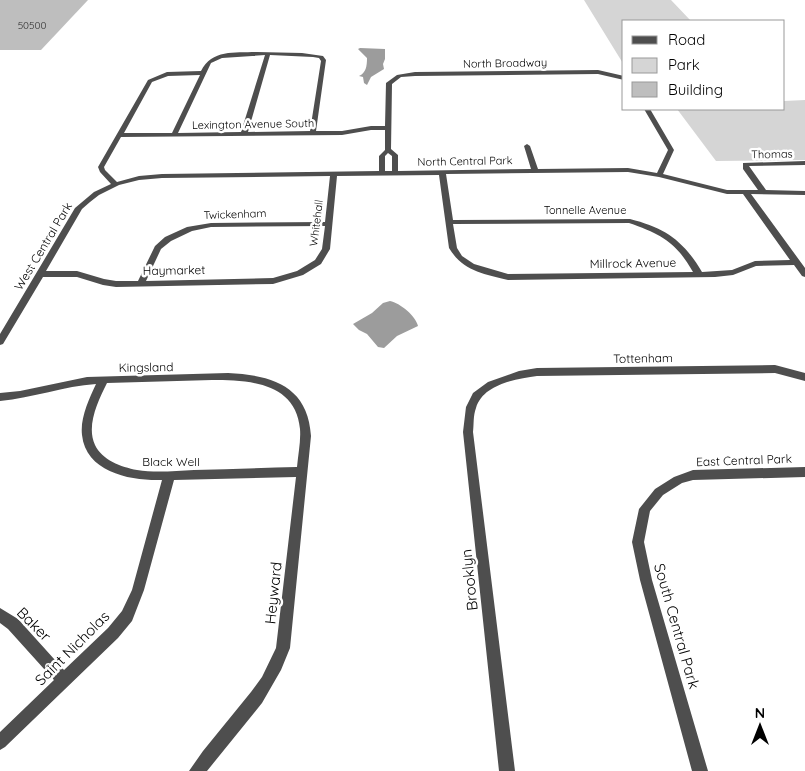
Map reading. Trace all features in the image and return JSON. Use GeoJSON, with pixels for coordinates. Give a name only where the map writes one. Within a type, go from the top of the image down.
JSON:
{"type":"FeatureCollection","features":[{"type":"Feature","properties":{"kind":"street"},"geometry":{"type":"LineString","coordinates":[[244,134],[268,54]]}},
{"type":"Feature","properties":{"kind":"street"},"geometry":{"type":"LineString","coordinates":[[174,135],[202,72],[208,63],[220,56],[268,54],[308,54],[321,57],[324,61],[313,133]]}},
{"type":"Feature","properties":{"kind":"street"},"geometry":{"type":"LineString","coordinates":[[115,184],[102,171],[101,167],[150,81],[155,77],[176,72],[202,72]]}},
{"type":"Feature","properties":{"kind":"street","name":"North Broadway"},"geometry":{"type":"LineString","coordinates":[[388,128],[389,83],[396,78],[415,74],[591,72],[614,74],[622,77]]}},
{"type":"Feature","properties":{"kind":"street"},"geometry":{"type":"LineString","coordinates":[[648,110],[671,150],[659,175]]}},
{"type":"Feature","properties":{"kind":"street","name":"Lexington Avenue South"},"geometry":{"type":"LineString","coordinates":[[118,135],[342,133],[371,128],[388,128]]}},
{"type":"Feature","properties":{"kind":"street"},"geometry":{"type":"LineString","coordinates":[[382,173],[382,156],[388,150],[388,128]]}},
{"type":"Feature","properties":{"kind":"street"},"geometry":{"type":"LineString","coordinates":[[527,146],[535,171]]}},
{"type":"Feature","properties":{"kind":"street"},"geometry":{"type":"LineString","coordinates":[[388,150],[395,155],[395,173]]}},
{"type":"Feature","properties":{"kind":"street","name":"Thomas"},"geometry":{"type":"LineString","coordinates":[[764,193],[746,169],[745,164],[805,163]]}},
{"type":"Feature","properties":{"kind":"street"},"geometry":{"type":"LineString","coordinates":[[382,164],[395,164]]}},
{"type":"Feature","properties":{"kind":"street","name":"North Central Park"},"geometry":{"type":"LineString","coordinates":[[124,181],[162,176],[628,170],[659,175],[720,190],[746,193],[805,193]]}},
{"type":"Feature","properties":{"kind":"street"},"geometry":{"type":"LineString","coordinates":[[442,173],[448,222]]}},
{"type":"Feature","properties":{"kind":"street","name":"Whitehall"},"geometry":{"type":"LineString","coordinates":[[309,268],[318,262],[326,249],[334,174]]}},
{"type":"Feature","properties":{"kind":"street","name":"West Central Park"},"geometry":{"type":"LineString","coordinates":[[0,342],[79,208],[96,193],[124,181]]}},
{"type":"Feature","properties":{"kind":"street"},"geometry":{"type":"LineString","coordinates":[[746,193],[805,274]]}},
{"type":"Feature","properties":{"kind":"street","name":"Tonnelle Avenue"},"geometry":{"type":"LineString","coordinates":[[448,222],[630,221],[655,229],[673,238],[686,252],[699,274]]}},
{"type":"Feature","properties":{"kind":"street","name":"Millrock Avenue"},"geometry":{"type":"LineString","coordinates":[[448,222],[453,248],[459,258],[470,266],[490,273],[513,277],[699,274],[733,272],[761,263],[796,262]]}},
{"type":"Feature","properties":{"kind":"street","name":"Twickenham"},"geometry":{"type":"LineString","coordinates":[[141,283],[158,248],[168,239],[190,229],[211,226],[328,224]]}},
{"type":"Feature","properties":{"kind":"street","name":"Haymarket"},"geometry":{"type":"LineString","coordinates":[[39,274],[77,274],[109,283],[273,281],[290,277],[309,268]]}},
{"type":"Feature","properties":{"kind":"street","name":"Tottenham"},"geometry":{"type":"LineString","coordinates":[[484,390],[499,380],[537,372],[775,369],[805,377]]}},
{"type":"Feature","properties":{"kind":"street","name":"Kingsland"},"geometry":{"type":"LineString","coordinates":[[0,397],[20,396],[80,381],[230,377],[256,379],[272,384],[291,396]]}},
{"type":"Feature","properties":{"kind":"street","name":"Black Well"},"geometry":{"type":"LineString","coordinates":[[103,380],[88,422],[88,435],[92,450],[111,468],[136,475],[169,476],[301,472]]}},
{"type":"Feature","properties":{"kind":"street","name":"Brooklyn"},"geometry":{"type":"LineString","coordinates":[[484,390],[472,403],[468,432],[507,771]]}},
{"type":"Feature","properties":{"kind":"street","name":"Heyward"},"geometry":{"type":"LineString","coordinates":[[197,771],[261,691],[280,659],[286,620],[306,426],[300,407],[291,396]]}},
{"type":"Feature","properties":{"kind":"street","name":"East Central Park"},"geometry":{"type":"LineString","coordinates":[[659,492],[678,480],[699,474],[805,472]]}},
{"type":"Feature","properties":{"kind":"street","name":"Saint Nicholas"},"geometry":{"type":"LineString","coordinates":[[0,742],[127,616],[138,590],[169,476]]}},
{"type":"Feature","properties":{"kind":"street","name":"South Central Park"},"geometry":{"type":"LineString","coordinates":[[659,492],[645,509],[638,536],[639,550],[700,771]]}},
{"type":"Feature","properties":{"kind":"street","name":"Baker"},"geometry":{"type":"LineString","coordinates":[[0,615],[13,624],[64,680]]}},
{"type":"Feature","properties":{"kind":"green space"},"geometry":{"type":"Polygon","coordinates":[[[584,0],[671,0],[690,20],[622,20],[622,62],[584,0]]]}},
{"type":"Feature","properties":{"kind":"green space"},"geometry":{"type":"Polygon","coordinates":[[[805,100],[805,160],[716,161],[678,110],[785,110],[785,101],[805,100]]]}},
{"type":"Feature","properties":{"kind":"shaded area"},"geometry":{"type":"Polygon","coordinates":[[[358,49],[385,49],[384,69],[371,77],[367,85],[364,83],[363,77],[359,76],[365,71],[367,61],[367,58],[358,49]]]}},
{"type":"Feature","properties":{"kind":"shaded area"},"geometry":{"type":"Polygon","coordinates":[[[390,301],[407,310],[418,326],[397,336],[384,348],[378,347],[367,334],[353,324],[372,313],[383,303],[390,301]]]}},
{"type":"Feature","properties":{"kind":"building"},"geometry":{"type":"Polygon","coordinates":[[[0,0],[88,0],[41,50],[0,50],[0,0]]]}}]}
